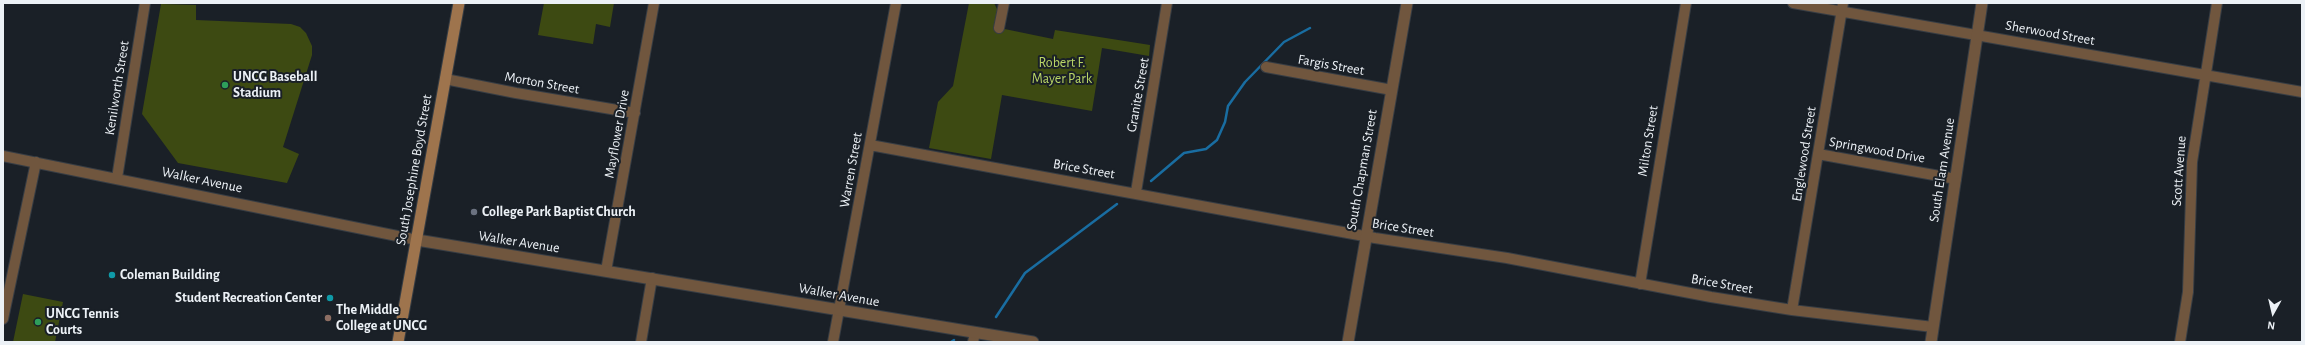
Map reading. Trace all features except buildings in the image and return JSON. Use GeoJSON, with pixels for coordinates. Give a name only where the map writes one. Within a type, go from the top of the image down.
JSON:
{"type":"FeatureCollection","features":[{"type":"Feature","properties":{"kind":"main road","name":"South Josephine Boyd Street"},"geometry":{"type":"LineString","coordinates":[[398,342],[458,3]]}},
{"type":"Feature","properties":{"kind":"street","name":"Kenilworth Street"},"geometry":{"type":"LineString","coordinates":[[116,178],[145,3]]}},
{"type":"Feature","properties":{"kind":"street","name":"Mayflower Drive"},"geometry":{"type":"LineString","coordinates":[[606,271],[654,3]]}},
{"type":"Feature","properties":{"kind":"street","name":"Warren Street"},"geometry":{"type":"LineString","coordinates":[[833,342],[840,311],[896,3]]}},
{"type":"Feature","properties":{"kind":"street"},"geometry":{"type":"LineString","coordinates":[[999,28],[1004,3]]}},
{"type":"Feature","properties":{"kind":"street","name":"Granite Street"},"geometry":{"type":"LineString","coordinates":[[1136,192],[1167,3]]}},
{"type":"Feature","properties":{"kind":"street","name":"South Chapman Street"},"geometry":{"type":"LineString","coordinates":[[1348,342],[1407,3]]}},
{"type":"Feature","properties":{"kind":"street","name":"Milton Street"},"geometry":{"type":"LineString","coordinates":[[1640,284],[1686,3]]}},
{"type":"Feature","properties":{"kind":"street","name":"Sherwood Street"},"geometry":{"type":"LineString","coordinates":[[1793,3],[1842,7],[2205,76],[2302,92]]}},
{"type":"Feature","properties":{"kind":"street","name":"South Elam Avenue"},"geometry":{"type":"LineString","coordinates":[[1931,342],[1982,3]]}},
{"type":"Feature","properties":{"kind":"street","name":"Scott Avenue"},"geometry":{"type":"LineString","coordinates":[[2180,342],[2188,292],[2192,162],[2217,3]]}},
{"type":"Feature","properties":{"kind":"street","name":"Englewood Street"},"geometry":{"type":"LineString","coordinates":[[1792,310],[1842,7]]}},
{"type":"Feature","properties":{"kind":"street","name":"Fargis Street"},"geometry":{"type":"LineString","coordinates":[[1266,68],[1392,90]]}},
{"type":"Feature","properties":{"kind":"street","name":"Morton Street"},"geometry":{"type":"LineString","coordinates":[[445,79],[516,93],[635,113]]}},
{"type":"Feature","properties":{"kind":"street","name":"Brice Street"},"geometry":{"type":"LineString","coordinates":[[870,145],[1136,192],[1366,236],[1507,258],[1640,284],[1792,310],[1933,327]]}},
{"type":"Feature","properties":{"kind":"street","name":"Springwood Drive"},"geometry":{"type":"LineString","coordinates":[[1818,154],[1956,178]]}},
{"type":"Feature","properties":{"kind":"street","name":"Walker Avenue"},"geometry":{"type":"LineString","coordinates":[[3,156],[417,240],[652,278],[840,311],[974,337],[1033,342]]}},
{"type":"Feature","properties":{"kind":"street"},"geometry":{"type":"LineString","coordinates":[[3,319],[36,162]]}},
{"type":"Feature","properties":{"kind":"street"},"geometry":{"type":"LineString","coordinates":[[641,342],[652,278]]}},
{"type":"Feature","properties":{"kind":"green space"},"geometry":{"type":"Polygon","coordinates":[[[544,3],[614,3],[610,27],[596,24],[593,44],[538,35],[544,3]]]}},
{"type":"Feature","properties":{"kind":"green space","name":"Robert F. Mayer Park"},"geometry":{"type":"Polygon","coordinates":[[[969,3],[994,3],[998,11],[995,27],[1053,39],[1055,30],[1150,45],[1149,56],[1102,48],[1092,111],[1002,95],[991,159],[929,148],[938,102],[953,86],[969,3]]]}},
{"type":"Feature","properties":{"kind":"green space","name":"UNCG Baseball Stadium"},"geometry":{"type":"Polygon","coordinates":[[[161,4],[196,5],[196,20],[291,24],[300,27],[306,33],[312,46],[312,55],[283,147],[299,154],[287,183],[178,163],[142,114],[161,4]]]}},
{"type":"Feature","properties":{"kind":"green space","name":"UNCG Tennis Courts"},"geometry":{"type":"Polygon","coordinates":[[[23,294],[63,302],[55,342],[13,342],[23,294]]]}},
{"type":"Feature","properties":{"kind":"waterway"},"geometry":{"type":"LineString","coordinates":[[1151,181],[1184,153],[1206,149],[1217,140],[1225,122],[1228,106],[1245,82],[1284,42],[1310,28]]}},
{"type":"Feature","properties":{"kind":"waterway"},"geometry":{"type":"LineString","coordinates":[[996,317],[1025,273],[1117,204]]}},
{"type":"Feature","properties":{"kind":"place","name":"UNCG Baseball Stadium"},"geometry":{"type":"Point","coordinates":[225,85]}},
{"type":"Feature","properties":{"kind":"place","name":"College Park Baptist Church"},"geometry":{"type":"Point","coordinates":[474,212]}},
{"type":"Feature","properties":{"kind":"place","name":"Coleman Building"},"geometry":{"type":"Point","coordinates":[112,275]}},
{"type":"Feature","properties":{"kind":"place","name":"Student Recreation Center"},"geometry":{"type":"Point","coordinates":[330,298]}},
{"type":"Feature","properties":{"kind":"place","name":"The Middle College at UNCG"},"geometry":{"type":"Point","coordinates":[328,318]}},
{"type":"Feature","properties":{"kind":"place","name":"UNCG Tennis Courts"},"geometry":{"type":"Point","coordinates":[38,322]}}]}
